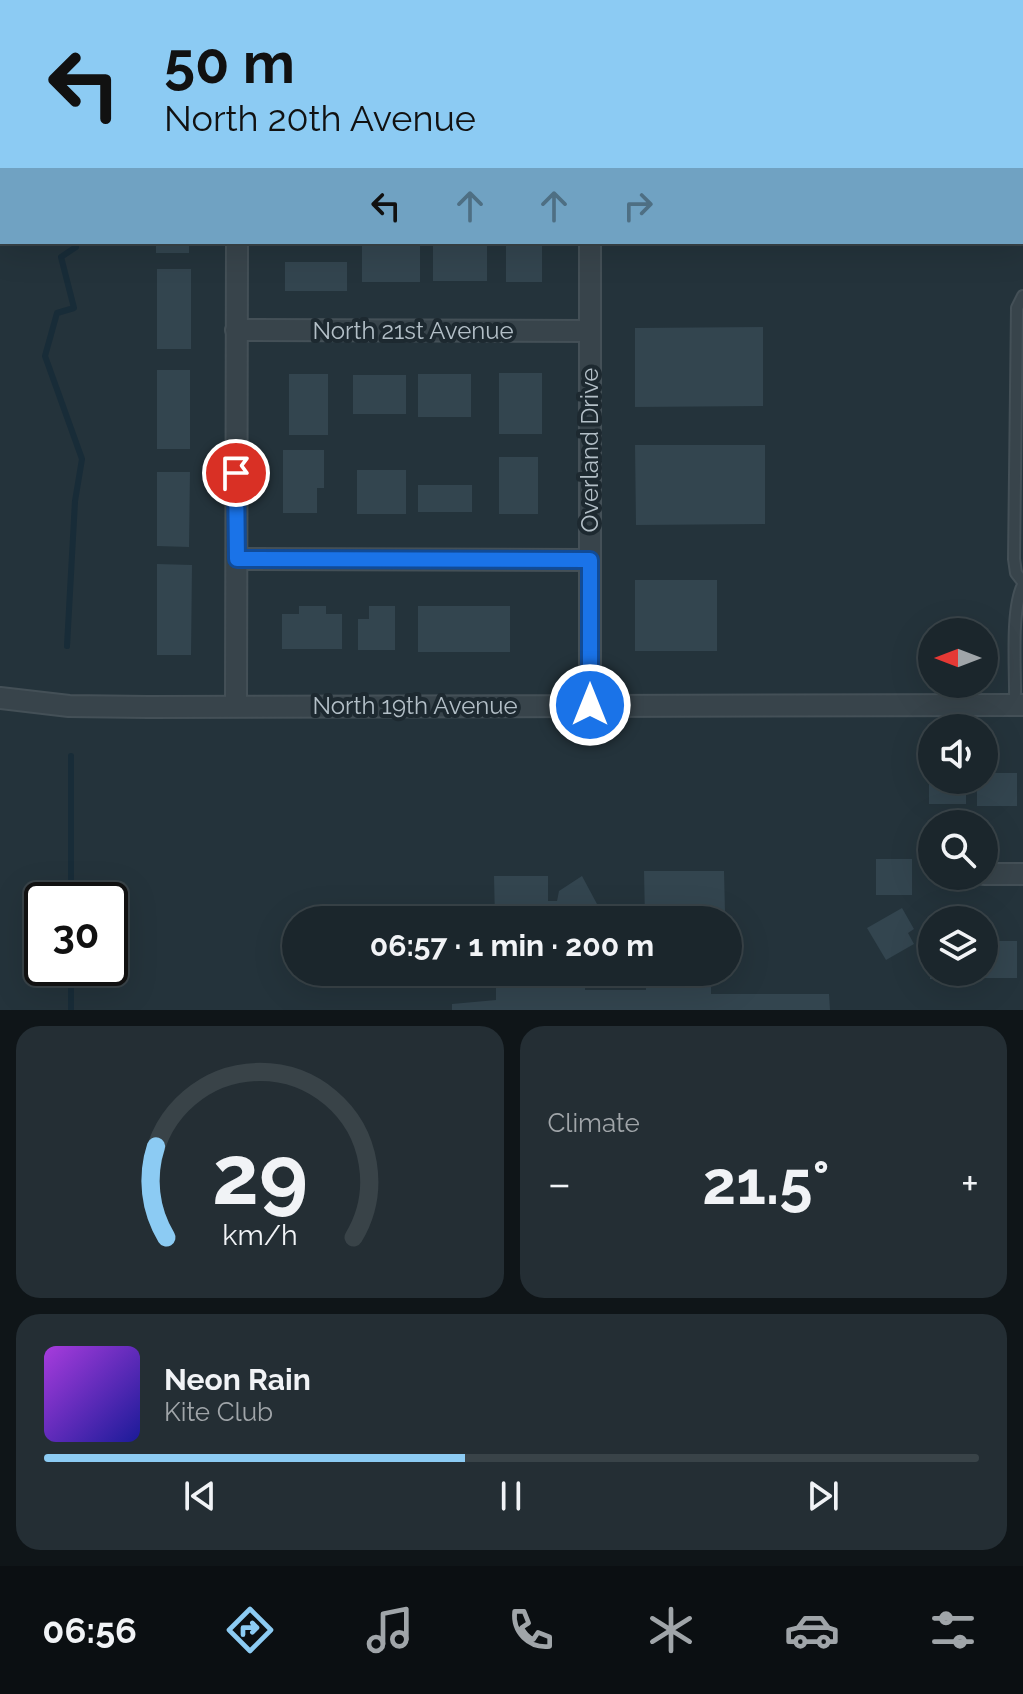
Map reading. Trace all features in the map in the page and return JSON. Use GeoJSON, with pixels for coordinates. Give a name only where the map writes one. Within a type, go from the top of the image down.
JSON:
{"type":"FeatureCollection","features":[{"type":"Feature","properties":{"kind":"street"},"geometry":{"type":"LineString","coordinates":[[236,707],[237,244]]}},
{"type":"Feature","properties":{"kind":"street","name":"Overland Drive"},"geometry":{"type":"LineString","coordinates":[[590,244],[590,705]]}},
{"type":"Feature","properties":{"kind":"street","name":"North 21st Avenue"},"geometry":{"type":"LineString","coordinates":[[236,330],[590,331]]}},
{"type":"Feature","properties":{"kind":"street"},"geometry":{"type":"LineString","coordinates":[[237,559],[590,560]]}},
{"type":"Feature","properties":{"kind":"street","name":"North 19th Avenue"},"geometry":{"type":"LineString","coordinates":[[0,698],[69,706],[1019,705]]}},
{"type":"Feature","properties":{"kind":"street"},"geometry":{"type":"LineString","coordinates":[[998,874],[1023,874]]}},
{"type":"Feature","properties":{"kind":"lane"},"geometry":{"type":"LineString","coordinates":[[1019,705],[1017,611],[1023,583],[1016,573],[1014,559],[1017,308],[1023,296]]}},
{"type":"Feature","properties":{"kind":"building"},"geometry":{"type":"Polygon","coordinates":[[[156,244],[189,244],[189,253],[156,253],[156,244]]]}},
{"type":"Feature","properties":{"kind":"building"},"geometry":{"type":"Polygon","coordinates":[[[362,244],[420,244],[420,282],[362,282],[362,244]]]}},
{"type":"Feature","properties":{"kind":"building"},"geometry":{"type":"Polygon","coordinates":[[[433,244],[487,244],[487,281],[433,281],[433,244]]]}},
{"type":"Feature","properties":{"kind":"building"},"geometry":{"type":"Polygon","coordinates":[[[506,244],[542,244],[542,282],[506,282],[506,244]]]}},
{"type":"Feature","properties":{"kind":"building"},"geometry":{"type":"Polygon","coordinates":[[[285,262],[347,262],[347,291],[285,291],[285,262]]]}},
{"type":"Feature","properties":{"kind":"building"},"geometry":{"type":"Polygon","coordinates":[[[157,269],[191,269],[191,349],[157,349],[157,269]]]}},
{"type":"Feature","properties":{"kind":"building"},"geometry":{"type":"Polygon","coordinates":[[[763,327],[763,406],[635,407],[635,328],[763,327]]]}},
{"type":"Feature","properties":{"kind":"building"},"geometry":{"type":"Polygon","coordinates":[[[157,370],[190,370],[190,449],[157,449],[157,370]]]}},
{"type":"Feature","properties":{"kind":"building"},"geometry":{"type":"Polygon","coordinates":[[[499,373],[542,373],[542,434],[499,434],[499,373]]]}},
{"type":"Feature","properties":{"kind":"building"},"geometry":{"type":"Polygon","coordinates":[[[289,374],[328,374],[328,435],[289,435],[289,374]]]}},
{"type":"Feature","properties":{"kind":"building"},"geometry":{"type":"Polygon","coordinates":[[[418,374],[471,374],[471,417],[418,417],[418,374]]]}},
{"type":"Feature","properties":{"kind":"building"},"geometry":{"type":"Polygon","coordinates":[[[353,375],[406,375],[406,414],[353,414],[353,375]]]}},
{"type":"Feature","properties":{"kind":"building"},"geometry":{"type":"Polygon","coordinates":[[[635,445],[765,445],[765,524],[636,525],[635,445]]]}},
{"type":"Feature","properties":{"kind":"building"},"geometry":{"type":"Polygon","coordinates":[[[283,450],[324,450],[324,488],[317,488],[317,513],[283,513],[283,450]]]}},
{"type":"Feature","properties":{"kind":"building"},"geometry":{"type":"Polygon","coordinates":[[[499,457],[538,457],[538,514],[499,514],[499,457]]]}},
{"type":"Feature","properties":{"kind":"building"},"geometry":{"type":"Polygon","coordinates":[[[357,470],[406,470],[406,514],[357,514],[357,470]]]}},
{"type":"Feature","properties":{"kind":"building"},"geometry":{"type":"Polygon","coordinates":[[[157,472],[190,472],[189,547],[157,546],[157,472]]]}},
{"type":"Feature","properties":{"kind":"building"},"geometry":{"type":"Polygon","coordinates":[[[418,485],[472,485],[472,512],[418,512],[418,485]]]}},
{"type":"Feature","properties":{"kind":"building"},"geometry":{"type":"Polygon","coordinates":[[[157,564],[192,565],[191,655],[157,655],[157,564]]]}},
{"type":"Feature","properties":{"kind":"building"},"geometry":{"type":"Polygon","coordinates":[[[635,580],[717,580],[717,651],[635,651],[635,580]]]}},
{"type":"Feature","properties":{"kind":"building"},"geometry":{"type":"Polygon","coordinates":[[[299,606],[326,606],[326,614],[342,614],[342,649],[282,649],[282,614],[299,614],[299,606]]]}},
{"type":"Feature","properties":{"kind":"building"},"geometry":{"type":"Polygon","coordinates":[[[369,606],[395,606],[395,650],[358,650],[358,619],[369,619],[369,606]]]}},
{"type":"Feature","properties":{"kind":"building"},"geometry":{"type":"Polygon","coordinates":[[[418,606],[510,606],[510,652],[418,652],[418,606]]]}},
{"type":"Feature","properties":{"kind":"building"},"geometry":{"type":"Polygon","coordinates":[[[998,773],[1017,773],[1017,806],[977,806],[977,794],[998,794],[998,773]]]}},
{"type":"Feature","properties":{"kind":"building"},"geometry":{"type":"Polygon","coordinates":[[[929,794],[966,794],[966,804],[929,804],[929,794]]]}},
{"type":"Feature","properties":{"kind":"building"},"geometry":{"type":"Polygon","coordinates":[[[876,859],[912,859],[912,895],[876,895],[876,859]]]}},
{"type":"Feature","properties":{"kind":"building"},"geometry":{"type":"Polygon","coordinates":[[[644,871],[724,871],[725,906],[645,906],[644,871]]]}},
{"type":"Feature","properties":{"kind":"building"},"geometry":{"type":"Polygon","coordinates":[[[494,876],[548,876],[548,901],[557,901],[559,891],[582,876],[597,904],[594,906],[495,906],[494,876]]]}},
{"type":"Feature","properties":{"kind":"building"},"geometry":{"type":"Polygon","coordinates":[[[902,908],[914,929],[908,933],[914,944],[886,960],[867,928],[902,908]]]}},
{"type":"Feature","properties":{"kind":"building"},"geometry":{"type":"Polygon","coordinates":[[[998,941],[1017,941],[1017,978],[998,978],[998,941]]]}},
{"type":"Feature","properties":{"kind":"building"},"geometry":{"type":"Polygon","coordinates":[[[496,986],[646,990],[646,986],[711,986],[711,994],[829,994],[830,1010],[452,1010],[452,1004],[496,1000],[496,986]]]}},
{"type":"Feature","properties":{"kind":"waterway"},"geometry":{"type":"LineString","coordinates":[[0,0],[6,0]]}},
{"type":"Feature","properties":{"kind":"waterway"},"geometry":{"type":"LineString","coordinates":[[67,646],[75,501],[82,459],[45,356],[57,313],[74,308],[61,257],[76,247],[75,244]]}},
{"type":"Feature","properties":{"kind":"waterway"},"geometry":{"type":"LineString","coordinates":[[71,756],[71,882]]}},
{"type":"Feature","properties":{"kind":"waterway"},"geometry":{"type":"LineString","coordinates":[[71,986],[71,1010]]}},
{"type":"Feature","properties":{"kind":"route"},"geometry":{"type":"LineString","coordinates":[[236,473],[237,559],[590,560],[590,705]]}}]}
